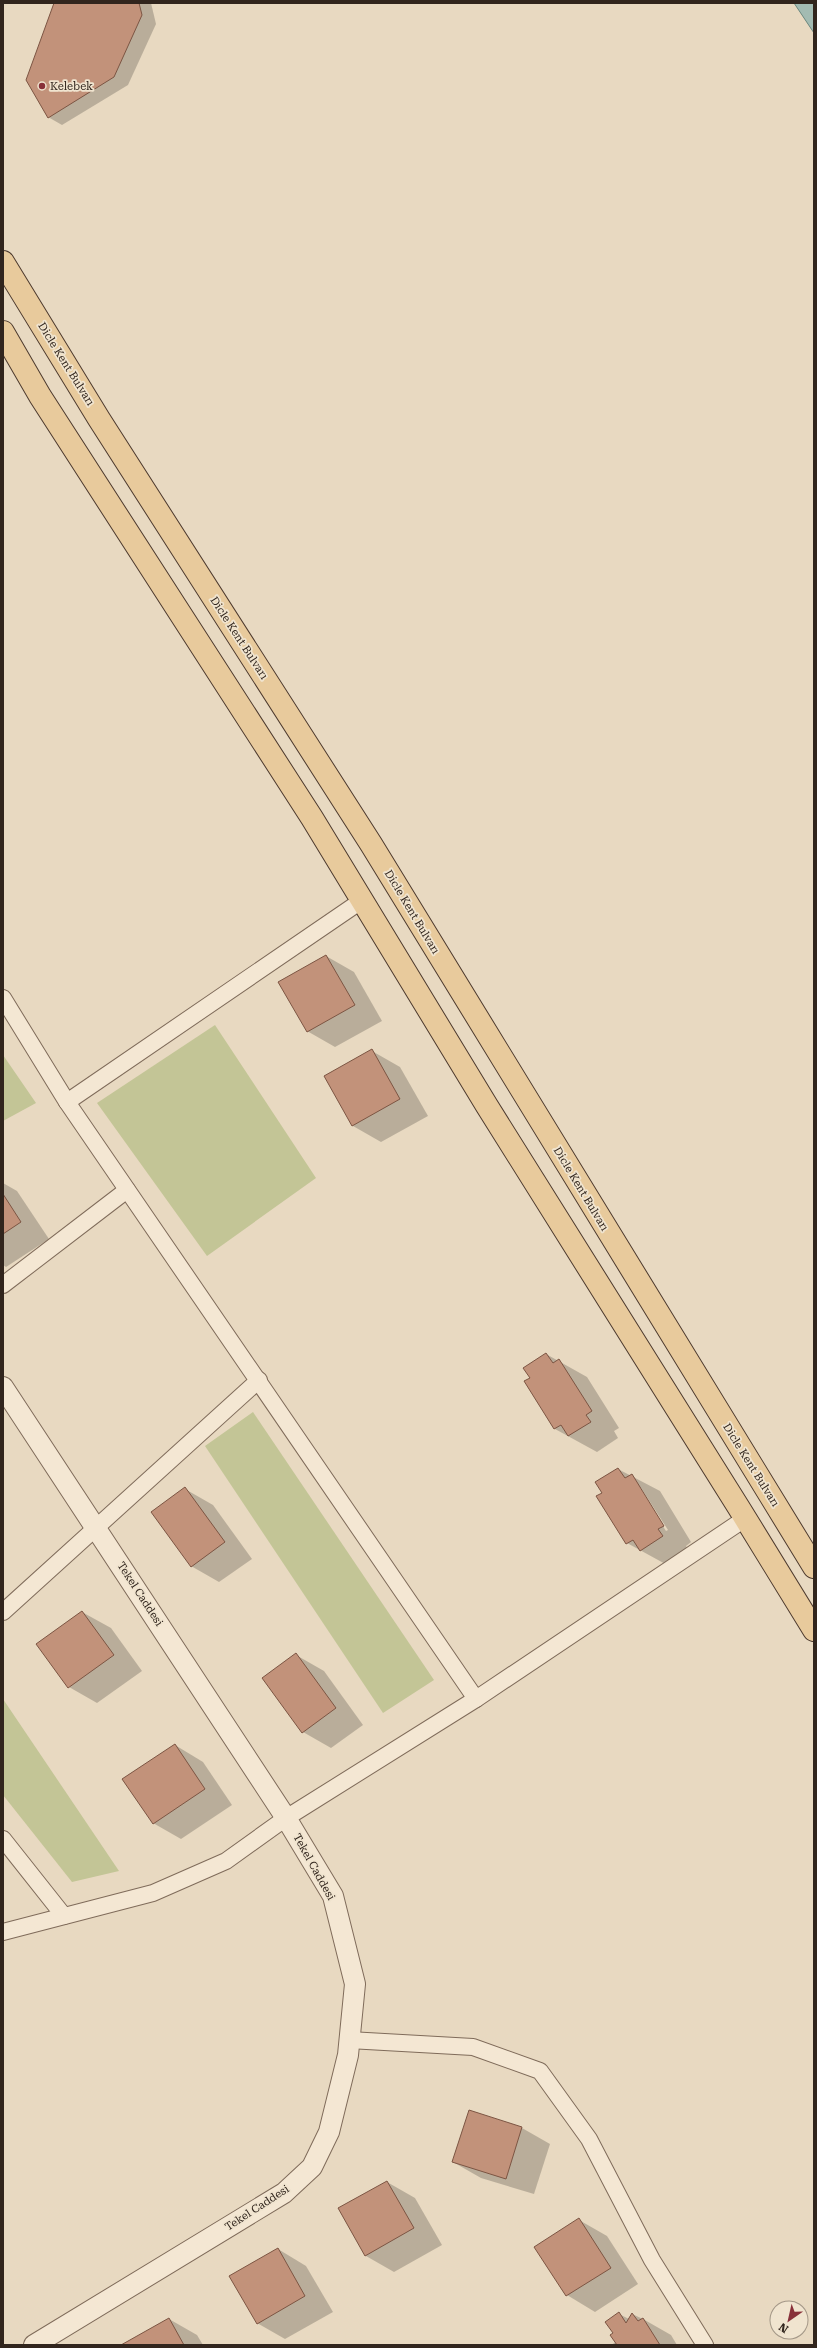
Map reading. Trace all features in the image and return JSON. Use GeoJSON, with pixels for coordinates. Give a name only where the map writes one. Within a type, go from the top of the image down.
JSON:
{"type":"FeatureCollection","features":[{"type":"Feature","properties":{"kind":"main road","name":"Dicle Kent Bulvarı"},"geometry":{"type":"LineString","coordinates":[[3,262],[100,419],[371,844],[814,1567]]}},
{"type":"Feature","properties":{"kind":"main road"},"geometry":{"type":"LineString","coordinates":[[3,332],[40,396],[312,818],[361,901],[487,1106],[746,1518],[814,1630]]}},
{"type":"Feature","properties":{"kind":"street"},"geometry":{"type":"LineString","coordinates":[[67,1102],[361,901]]}},
{"type":"Feature","properties":{"kind":"street"},"geometry":{"type":"LineString","coordinates":[[3,998],[67,1102],[259,1380],[476,1699]]}},
{"type":"Feature","properties":{"kind":"street"},"geometry":{"type":"LineString","coordinates":[[3,1285],[127,1190]]}},
{"type":"Feature","properties":{"kind":"street"},"geometry":{"type":"LineString","coordinates":[[3,1612],[259,1380]]}},
{"type":"Feature","properties":{"kind":"street","name":"Tekel Caddesi"},"geometry":{"type":"LineString","coordinates":[[3,1387],[286,1818],[333,1896],[356,1984],[349,2040],[329,2132],[312,2167],[284,2193],[34,2345]]}},
{"type":"Feature","properties":{"kind":"street"},"geometry":{"type":"LineString","coordinates":[[3,1932],[153,1893],[220,1864],[286,1818],[476,1699],[746,1518]]}},
{"type":"Feature","properties":{"kind":"street"},"geometry":{"type":"LineString","coordinates":[[3,1839],[64,1916]]}},
{"type":"Feature","properties":{"kind":"street"},"geometry":{"type":"LineString","coordinates":[[349,2040],[473,2047],[540,2071],[589,2139],[652,2260],[705,2345]]}},
{"type":"Feature","properties":{"kind":"green space"},"geometry":{"type":"Polygon","coordinates":[[[215,1025],[316,1178],[207,1256],[97,1103],[215,1025]]]}},
{"type":"Feature","properties":{"kind":"green space"},"geometry":{"type":"Polygon","coordinates":[[[3,1055],[36,1103],[3,1121],[3,1055]]]}},
{"type":"Feature","properties":{"kind":"green space"},"geometry":{"type":"Polygon","coordinates":[[[253,1412],[434,1680],[383,1713],[205,1446],[253,1412]]]}},
{"type":"Feature","properties":{"kind":"green space"},"geometry":{"type":"Polygon","coordinates":[[[3,1699],[119,1871],[72,1882],[3,1795],[3,1699]]]}},
{"type":"Feature","properties":{"kind":"shaded area"},"geometry":{"type":"Polygon","coordinates":[[[794,3],[814,3],[814,33],[794,3]]]}},
{"type":"Feature","properties":{"kind":"building"},"geometry":{"type":"Polygon","coordinates":[[[54,3],[139,3],[142,15],[114,77],[48,118],[26,80],[54,3]]]}},
{"type":"Feature","properties":{"kind":"building"},"geometry":{"type":"Polygon","coordinates":[[[326,955],[355,1005],[307,1032],[278,982],[326,955]]]}},
{"type":"Feature","properties":{"kind":"building"},"geometry":{"type":"Polygon","coordinates":[[[372,1049],[400,1099],[352,1126],[324,1076],[372,1049]]]}},
{"type":"Feature","properties":{"kind":"building"},"geometry":{"type":"Polygon","coordinates":[[[3,1194],[21,1222],[3,1234],[3,1194]]]}},
{"type":"Feature","properties":{"kind":"building"},"geometry":{"type":"Polygon","coordinates":[[[546,1353],[553,1363],[559,1359],[592,1411],[586,1415],[591,1422],[568,1436],[561,1425],[554,1429],[524,1381],[530,1378],[523,1368],[546,1353]]]}},
{"type":"Feature","properties":{"kind":"building"},"geometry":{"type":"Polygon","coordinates":[[[618,1468],[625,1478],[632,1474],[664,1526],[658,1529],[663,1536],[640,1551],[633,1540],[626,1544],[596,1496],[602,1493],[595,1482],[618,1468]]]}},
{"type":"Feature","properties":{"kind":"building"},"geometry":{"type":"Polygon","coordinates":[[[185,1487],[225,1542],[191,1567],[151,1512],[185,1487]]]}},
{"type":"Feature","properties":{"kind":"building"},"geometry":{"type":"Polygon","coordinates":[[[82,1611],[114,1655],[68,1688],[36,1644],[82,1611]]]}},
{"type":"Feature","properties":{"kind":"building"},"geometry":{"type":"Polygon","coordinates":[[[296,1653],[336,1708],[302,1733],[262,1678],[296,1653]]]}},
{"type":"Feature","properties":{"kind":"building"},"geometry":{"type":"Polygon","coordinates":[[[175,1744],[205,1789],[153,1824],[122,1779],[175,1744]]]}},
{"type":"Feature","properties":{"kind":"building"},"geometry":{"type":"Polygon","coordinates":[[[469,2110],[522,2127],[506,2179],[452,2162],[469,2110]]]}},
{"type":"Feature","properties":{"kind":"building"},"geometry":{"type":"Polygon","coordinates":[[[387,2181],[414,2228],[365,2256],[338,2208],[387,2181]]]}},
{"type":"Feature","properties":{"kind":"building"},"geometry":{"type":"Polygon","coordinates":[[[579,2218],[611,2268],[566,2296],[534,2247],[579,2218]]]}},
{"type":"Feature","properties":{"kind":"building"},"geometry":{"type":"Polygon","coordinates":[[[278,2248],[305,2296],[257,2324],[229,2276],[278,2248]]]}},
{"type":"Feature","properties":{"kind":"building"},"geometry":{"type":"Polygon","coordinates":[[[619,2312],[626,2323],[632,2313],[638,2321],[643,2318],[660,2345],[617,2345],[610,2335],[613,2333],[605,2322],[619,2312]]]}},
{"type":"Feature","properties":{"kind":"building"},"geometry":{"type":"Polygon","coordinates":[[[169,2318],[184,2345],[121,2345],[169,2318]]]}},
{"type":"Feature","properties":{"kind":"place","name":"Kelebek"},"geometry":{"type":"Point","coordinates":[42,86]}}]}
